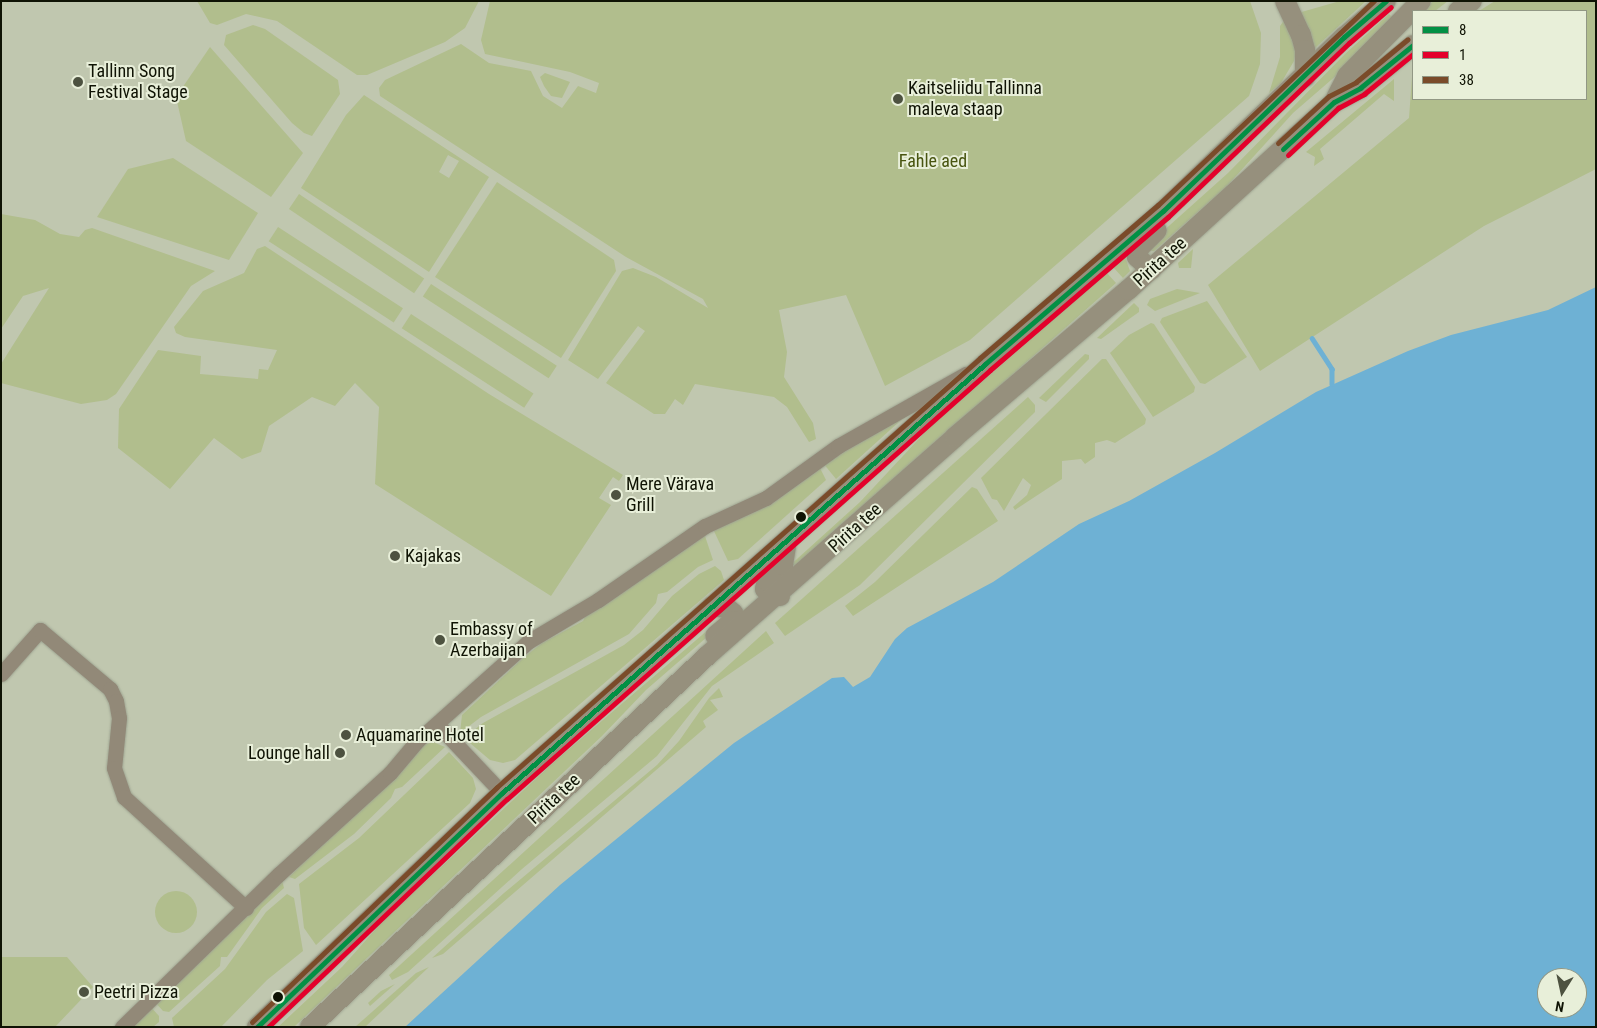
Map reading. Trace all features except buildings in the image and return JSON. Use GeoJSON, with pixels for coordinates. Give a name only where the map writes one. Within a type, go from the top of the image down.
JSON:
{"type":"FeatureCollection","features":[{"type":"Feature","properties":{"kind":"main road"},"geometry":{"type":"LineString","coordinates":[[1285,1],[1301,35],[1305,50],[1305,77]]}},
{"type":"Feature","properties":{"kind":"main road","name":"Pirita tee"},"geometry":{"type":"LineString","coordinates":[[257,1027],[502,793],[985,364],[1163,211],[1386,1]]}},
{"type":"Feature","properties":{"kind":"main road"},"geometry":{"type":"LineString","coordinates":[[1412,10],[1421,1]]}},
{"type":"Feature","properties":{"kind":"main road"},"geometry":{"type":"LineString","coordinates":[[1459,10],[1472,1]]}},
{"type":"Feature","properties":{"kind":"main road"},"geometry":{"type":"LineString","coordinates":[[1334,102],[1347,76],[1412,10]]}},
{"type":"Feature","properties":{"kind":"main road","name":"Pirita tee"},"geometry":{"type":"LineString","coordinates":[[310,1027],[707,656],[780,596],[955,437],[1151,270],[1334,102],[1360,88],[1412,46]]}},
{"type":"Feature","properties":{"kind":"main road"},"geometry":{"type":"LineString","coordinates":[[1151,270],[1137,257],[1139,248],[1157,231],[1163,211]]}},
{"type":"Feature","properties":{"kind":"main road"},"geometry":{"type":"LineString","coordinates":[[780,596],[770,594],[765,590],[767,581],[783,565],[787,540]]}},
{"type":"Feature","properties":{"kind":"main road"},"geometry":{"type":"LineString","coordinates":[[707,656],[714,637],[732,621],[733,614],[727,608],[712,606]]}},
{"type":"Feature","properties":{"kind":"street"},"geometry":{"type":"LineString","coordinates":[[122,1027],[390,773],[417,741],[438,725],[529,642],[558,625],[705,526],[766,498],[838,446],[985,364]]}},
{"type":"Feature","properties":{"kind":"street"},"geometry":{"type":"LineString","coordinates":[[1,674],[40,630],[110,689],[116,701],[119,718],[114,768],[124,797],[246,908]]}},
{"type":"Feature","properties":{"kind":"street"},"geometry":{"type":"LineString","coordinates":[[438,725],[502,793]]}},
{"type":"Feature","properties":{"kind":"green space"},"geometry":{"type":"Polygon","coordinates":[[[197,1],[479,1],[465,28],[445,42],[367,75],[357,75],[277,21],[246,14],[217,25],[210,23],[197,1]]]}},
{"type":"Feature","properties":{"kind":"green space","name":"Fahle aed"},"geometry":{"type":"Polygon","coordinates":[[[490,1],[1250,1],[1261,33],[1260,64],[1249,96],[970,340],[885,386],[846,295],[779,310],[787,352],[784,377],[813,423],[816,439],[809,442],[787,407],[774,397],[695,384],[683,405],[675,399],[665,414],[654,414],[606,383],[645,331],[638,326],[598,379],[568,360],[622,271],[633,268],[656,277],[708,308],[703,299],[626,257],[380,96],[379,88],[385,80],[461,44],[489,63],[531,71],[543,96],[562,108],[578,86],[596,93],[599,83],[570,72],[485,54],[481,40],[490,1]]]}},
{"type":"Feature","properties":{"kind":"green space"},"geometry":{"type":"Polygon","coordinates":[[[1340,1],[1366,1],[1315,48],[1298,13],[1340,1]]]}},
{"type":"Feature","properties":{"kind":"green space"},"geometry":{"type":"Polygon","coordinates":[[[1433,1],[1448,1],[1436,10],[1425,10],[1433,1]]]}},
{"type":"Feature","properties":{"kind":"green space"},"geometry":{"type":"Polygon","coordinates":[[[1495,1],[1596,1],[1596,169],[1484,226],[1260,371],[1208,285],[1409,118],[1412,77],[1412,100],[1587,100],[1587,10],[1481,10],[1495,1]]]}},
{"type":"Feature","properties":{"kind":"green space"},"geometry":{"type":"Polygon","coordinates":[[[1389,14],[1393,18],[1338,74],[1293,113],[1226,187],[1154,251],[1149,251],[1151,242],[1228,173],[1345,54],[1389,14]]]}},
{"type":"Feature","properties":{"kind":"green space"},"geometry":{"type":"Polygon","coordinates":[[[1285,19],[1296,52],[1294,61],[1281,83],[1269,93],[1280,57],[1280,26],[1285,19]]]}},
{"type":"Feature","properties":{"kind":"green space"},"geometry":{"type":"Polygon","coordinates":[[[253,25],[265,29],[338,80],[340,94],[312,136],[304,133],[292,123],[224,45],[226,35],[253,25]]]}},
{"type":"Feature","properties":{"kind":"green space"},"geometry":{"type":"Polygon","coordinates":[[[210,47],[303,153],[271,197],[186,141],[176,97],[210,47]]]}},
{"type":"Feature","properties":{"kind":"green space"},"geometry":{"type":"Polygon","coordinates":[[[545,73],[570,82],[562,98],[551,96],[544,86],[540,77],[545,73]]]}},
{"type":"Feature","properties":{"kind":"green space"},"geometry":{"type":"Polygon","coordinates":[[[1394,79],[1394,101],[1384,94],[1320,149],[1324,159],[1314,166],[1315,157],[1306,152],[1394,79]]]}},
{"type":"Feature","properties":{"kind":"green space"},"geometry":{"type":"Polygon","coordinates":[[[364,95],[489,177],[429,272],[301,188],[346,115],[364,95]],[[448,155],[439,172],[449,178],[459,161],[448,155]]]}},
{"type":"Feature","properties":{"kind":"green space"},"geometry":{"type":"Polygon","coordinates":[[[173,158],[258,213],[229,260],[97,217],[128,169],[173,158]]]}},
{"type":"Feature","properties":{"kind":"green space"},"geometry":{"type":"Polygon","coordinates":[[[497,182],[614,260],[616,271],[561,358],[435,277],[497,182]]]}},
{"type":"Feature","properties":{"kind":"green space"},"geometry":{"type":"Polygon","coordinates":[[[299,194],[424,278],[414,293],[289,209],[299,194]]]}},
{"type":"Feature","properties":{"kind":"green space"},"geometry":{"type":"Polygon","coordinates":[[[1,214],[35,220],[60,234],[79,237],[85,230],[92,228],[215,271],[191,286],[116,394],[107,400],[81,404],[1,383],[1,364],[49,288],[23,296],[1,329],[1,214]]]}},
{"type":"Feature","properties":{"kind":"green space"},"geometry":{"type":"Polygon","coordinates":[[[278,227],[403,308],[394,322],[269,241],[278,227]]]}},
{"type":"Feature","properties":{"kind":"green space"},"geometry":{"type":"Polygon","coordinates":[[[265,246],[489,394],[623,475],[619,481],[613,477],[599,498],[611,505],[551,596],[375,484],[379,407],[355,383],[335,406],[312,397],[269,426],[261,452],[242,459],[214,438],[170,489],[118,448],[119,409],[158,350],[201,356],[200,374],[258,379],[259,369],[268,370],[277,350],[185,337],[176,333],[174,327],[203,291],[244,273],[257,249],[265,246]]]}},
{"type":"Feature","properties":{"kind":"green space"},"geometry":{"type":"Polygon","coordinates":[[[1193,249],[1191,268],[1179,268],[1178,263],[1193,249]]]}},
{"type":"Feature","properties":{"kind":"green space"},"geometry":{"type":"Polygon","coordinates":[[[1125,257],[1130,271],[1123,278],[1113,267],[1125,257]]]}},
{"type":"Feature","properties":{"kind":"green space"},"geometry":{"type":"Polygon","coordinates":[[[1107,273],[1116,283],[778,582],[776,578],[860,502],[930,427],[1107,273]]]}},
{"type":"Feature","properties":{"kind":"green space"},"geometry":{"type":"Polygon","coordinates":[[[431,284],[557,366],[549,378],[423,297],[431,284]]]}},
{"type":"Feature","properties":{"kind":"green space"},"geometry":{"type":"Polygon","coordinates":[[[1177,289],[1200,293],[1155,311],[1147,305],[1150,299],[1177,289]]]}},
{"type":"Feature","properties":{"kind":"green space"},"geometry":{"type":"Polygon","coordinates":[[[1207,301],[1247,357],[1205,384],[1200,383],[1160,322],[1162,318],[1207,301]]]}},
{"type":"Feature","properties":{"kind":"green space"},"geometry":{"type":"Polygon","coordinates":[[[1134,303],[1139,308],[1139,312],[1101,339],[1097,338],[1134,303]]]}},
{"type":"Feature","properties":{"kind":"green space"},"geometry":{"type":"Polygon","coordinates":[[[411,314],[533,394],[524,408],[402,328],[411,314]]]}},
{"type":"Feature","properties":{"kind":"green space"},"geometry":{"type":"Polygon","coordinates":[[[1151,323],[1154,324],[1195,387],[1194,392],[1153,417],[1110,353],[1129,335],[1151,323]]]}},
{"type":"Feature","properties":{"kind":"green space"},"geometry":{"type":"Polygon","coordinates":[[[1085,354],[1089,355],[1089,359],[1046,402],[1039,398],[1085,354]]]}},
{"type":"Feature","properties":{"kind":"green space"},"geometry":{"type":"Polygon","coordinates":[[[1102,359],[1106,359],[1146,419],[1145,424],[1115,443],[1107,440],[1095,443],[1095,457],[1085,464],[1081,459],[1062,461],[1062,479],[1015,510],[1013,507],[1027,495],[1031,485],[1023,478],[1004,511],[997,500],[992,499],[981,478],[1102,359]]]}},
{"type":"Feature","properties":{"kind":"green space"},"geometry":{"type":"Polygon","coordinates":[[[1028,397],[1035,405],[1035,412],[860,585],[785,636],[775,623],[1028,397]]]}},
{"type":"Feature","properties":{"kind":"green space"},"geometry":{"type":"Polygon","coordinates":[[[911,411],[836,479],[823,463],[911,411]]]}},
{"type":"Feature","properties":{"kind":"green space"},"geometry":{"type":"Polygon","coordinates":[[[819,466],[826,480],[738,559],[728,561],[713,529],[819,466]]]}},
{"type":"Feature","properties":{"kind":"green space"},"geometry":{"type":"Polygon","coordinates":[[[972,487],[977,489],[998,521],[853,616],[845,606],[875,582],[972,487]]]}},
{"type":"Feature","properties":{"kind":"green space"},"geometry":{"type":"Polygon","coordinates":[[[704,533],[713,560],[698,567],[667,592],[658,594],[656,603],[629,634],[481,717],[460,733],[462,715],[523,658],[542,643],[583,621],[586,615],[704,533]]]}},
{"type":"Feature","properties":{"kind":"green space"},"geometry":{"type":"Polygon","coordinates":[[[715,566],[721,571],[724,580],[515,760],[503,763],[490,760],[464,738],[483,723],[624,645],[643,630],[672,596],[699,574],[715,566]]]}},
{"type":"Feature","properties":{"kind":"green space"},"geometry":{"type":"Polygon","coordinates":[[[723,617],[722,624],[646,690],[602,736],[294,1027],[278,1027],[342,967],[383,921],[554,762],[723,617]]]}},
{"type":"Feature","properties":{"kind":"green space"},"geometry":{"type":"Polygon","coordinates":[[[766,631],[774,643],[712,686],[657,756],[522,869],[408,972],[392,980],[389,975],[766,631]]]}},
{"type":"Feature","properties":{"kind":"green space"},"geometry":{"type":"Polygon","coordinates":[[[719,688],[723,697],[710,700],[718,710],[703,721],[706,727],[443,954],[432,958],[504,893],[657,765],[679,741],[709,698],[719,688]]]}},
{"type":"Feature","properties":{"kind":"green space"},"geometry":{"type":"Polygon","coordinates":[[[433,742],[445,747],[402,787],[395,789],[391,798],[354,834],[295,879],[289,877],[421,746],[433,742]]]}},
{"type":"Feature","properties":{"kind":"green space"},"geometry":{"type":"Polygon","coordinates":[[[449,752],[473,778],[476,789],[470,803],[316,945],[304,928],[299,884],[359,838],[449,752]]]}},
{"type":"Feature","properties":{"kind":"green space"},"geometry":{"type":"Polygon","coordinates":[[[282,880],[284,888],[262,908],[227,957],[221,957],[220,966],[169,1012],[163,1011],[153,1000],[282,880]]]}},
{"type":"Feature","properties":{"kind":"green space"},"geometry":{"type":"Polygon","coordinates":[[[180,891],[188,894],[194,900],[197,912],[194,924],[188,930],[172,933],[164,930],[158,924],[155,908],[158,900],[164,894],[180,891]]]}},
{"type":"Feature","properties":{"kind":"green space"},"geometry":{"type":"Polygon","coordinates":[[[287,894],[294,898],[303,951],[267,980],[221,1027],[174,1027],[172,1018],[225,969],[266,912],[287,894]]]}},
{"type":"Feature","properties":{"kind":"green space"},"geometry":{"type":"Polygon","coordinates":[[[1,957],[67,957],[93,987],[55,1027],[1,1027],[1,957]]]}},
{"type":"Feature","properties":{"kind":"green space"},"geometry":{"type":"Polygon","coordinates":[[[429,967],[365,1027],[355,1027],[416,973],[429,967]]]}},
{"type":"Feature","properties":{"kind":"green space"},"geometry":{"type":"Polygon","coordinates":[[[395,984],[370,1006],[368,1003],[381,991],[395,984]]]}},
{"type":"Feature","properties":{"kind":"green space"},"geometry":{"type":"Polygon","coordinates":[[[149,1005],[159,1016],[159,1022],[153,1027],[129,1027],[149,1005]]]}},
{"type":"Feature","properties":{"kind":"water"},"geometry":{"type":"Polygon","coordinates":[[[1596,287],[1596,1027],[405,1027],[560,885],[734,743],[832,678],[844,677],[853,687],[870,677],[895,639],[907,628],[993,582],[1079,524],[1129,501],[1215,453],[1316,392],[1408,351],[1451,335],[1548,310],[1596,287]]]}},
{"type":"Feature","properties":{"kind":"waterway"},"geometry":{"type":"LineString","coordinates":[[1312,338],[1332,369],[1332,384]]}},
{"type":"Feature","properties":{"kind":"transit line","name":"38"},"geometry":{"type":"LineString","coordinates":[[252,1022],[497,787],[980,358],[1158,205],[1374,1]]}},
{"type":"Feature","properties":{"kind":"transit line","name":"8"},"geometry":{"type":"LineString","coordinates":[[257,1027],[502,793],[985,364],[1163,211],[1344,37],[1386,1]]}},
{"type":"Feature","properties":{"kind":"transit line","name":"1"},"geometry":{"type":"LineString","coordinates":[[268,1027],[507,799],[990,370],[1168,217],[1349,43],[1391,7]]}},
{"type":"Feature","properties":{"kind":"transit line","name":"38"},"geometry":{"type":"LineString","coordinates":[[1278,143],[1329,96],[1356,82],[1408,39]]}},
{"type":"Feature","properties":{"kind":"transit line","name":"8"},"geometry":{"type":"LineString","coordinates":[[1283,149],[1334,102],[1360,88],[1412,46]]}},
{"type":"Feature","properties":{"kind":"transit line","name":"1"},"geometry":{"type":"LineString","coordinates":[[1288,155],[1338,108],[1364,94],[1412,55]]}},
{"type":"Feature","properties":{"kind":"place","name":"Tallinn Song Festival Stage"},"geometry":{"type":"Point","coordinates":[78,82]}},
{"type":"Feature","properties":{"kind":"place","name":"Kaitseliidu Tallinna maleva staap"},"geometry":{"type":"Point","coordinates":[898,99]}},
{"type":"Feature","properties":{"kind":"place","name":"Mere Värava Grill"},"geometry":{"type":"Point","coordinates":[616,495]}},
{"type":"Feature","properties":{"kind":"place","name":"Kajakas"},"geometry":{"type":"Point","coordinates":[395,556]}},
{"type":"Feature","properties":{"kind":"place","name":"Embassy of Azerbaijan"},"geometry":{"type":"Point","coordinates":[440,640]}},
{"type":"Feature","properties":{"kind":"place","name":"Aquamarine Hotel"},"geometry":{"type":"Point","coordinates":[346,735]}},
{"type":"Feature","properties":{"kind":"place","name":"Lounge hall"},"geometry":{"type":"Point","coordinates":[340,753]}},
{"type":"Feature","properties":{"kind":"place","name":"Peetri Pizza"},"geometry":{"type":"Point","coordinates":[84,992]}}]}
